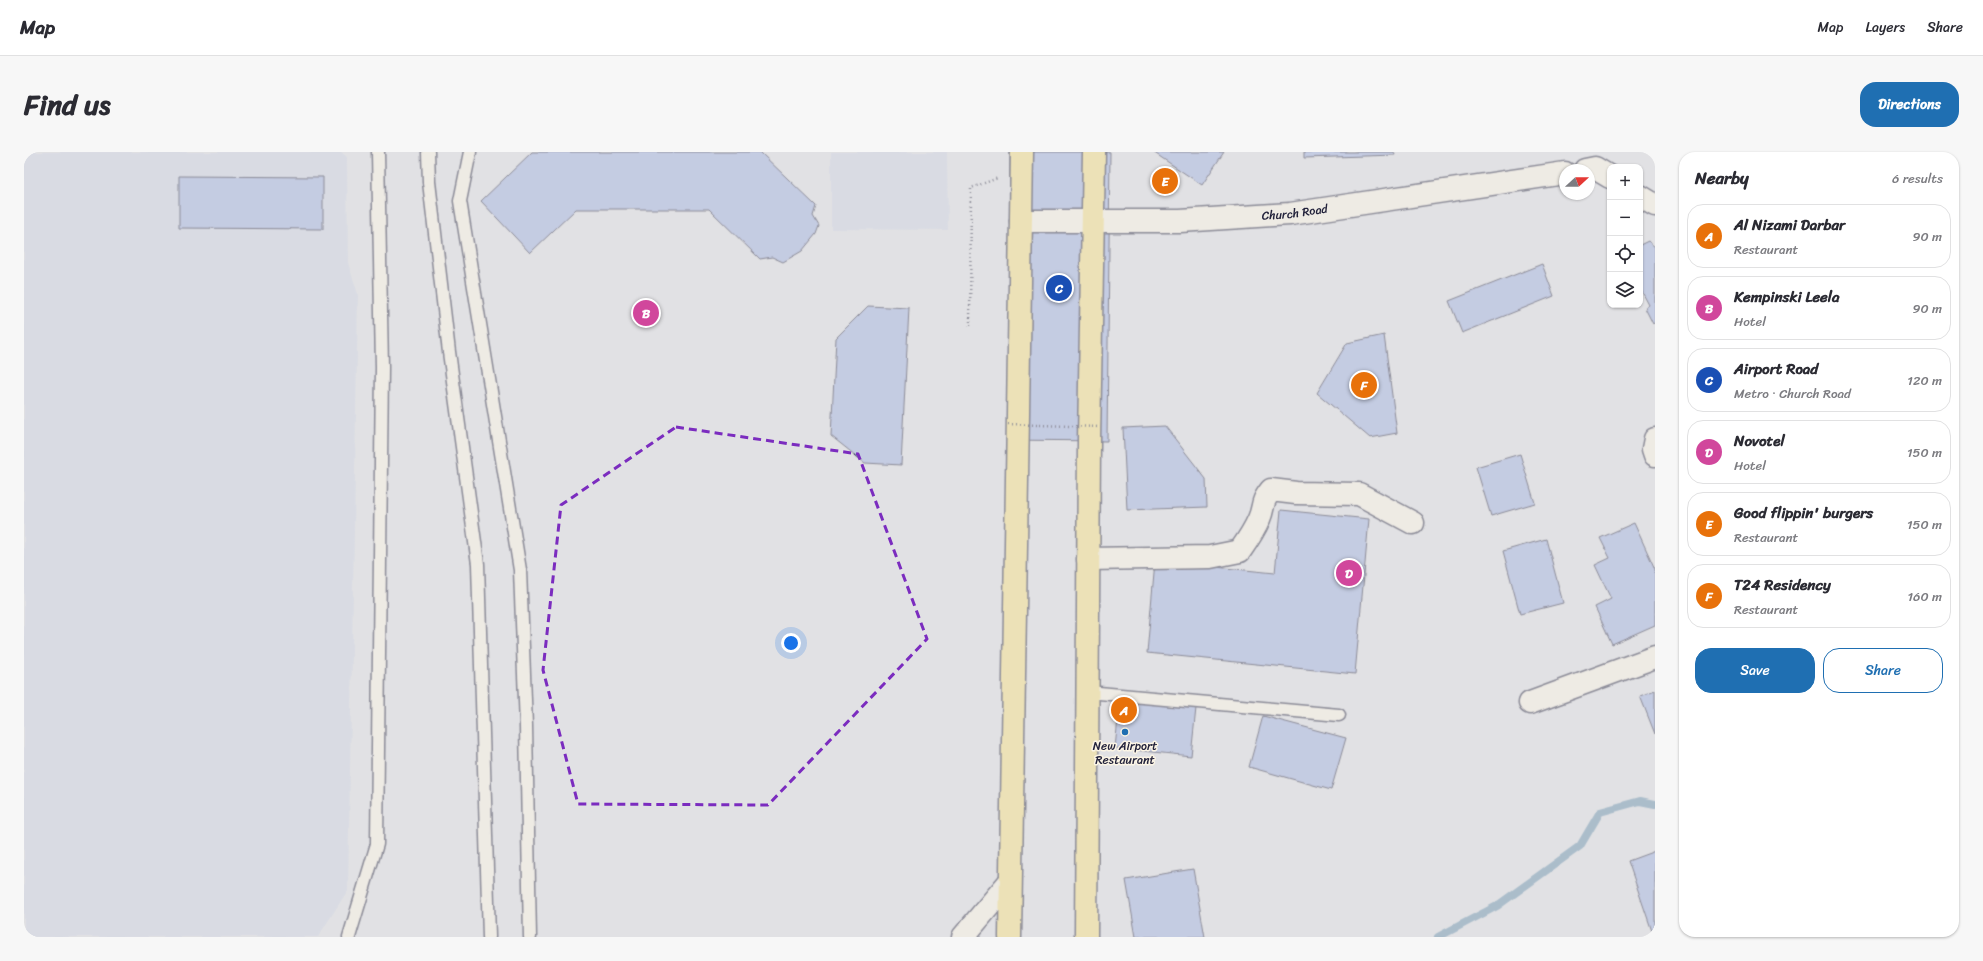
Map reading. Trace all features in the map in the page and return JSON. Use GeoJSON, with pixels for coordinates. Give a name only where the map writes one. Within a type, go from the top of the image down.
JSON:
{"type":"FeatureCollection","features":[{"type":"Feature","properties":{"kind":"main road"},"geometry":{"type":"LineString","coordinates":[[1086,937],[1088,559],[1094,152]]}},
{"type":"Feature","properties":{"kind":"main road"},"geometry":{"type":"LineString","coordinates":[[1010,937],[1022,161]]}},
{"type":"Feature","properties":{"kind":"street"},"geometry":{"type":"LineString","coordinates":[[1595,168],[1607,175]]}},
{"type":"Feature","properties":{"kind":"street","name":"Church Road"},"geometry":{"type":"LineString","coordinates":[[1021,221],[1180,221],[1290,214],[1559,174]]}},
{"type":"Feature","properties":{"kind":"street"},"geometry":{"type":"LineString","coordinates":[[1643,198],[1655,205]]}},
{"type":"Feature","properties":{"kind":"street"},"geometry":{"type":"LineString","coordinates":[[1655,439],[1653,449],[1655,455]]}},
{"type":"Feature","properties":{"kind":"street"},"geometry":{"type":"LineString","coordinates":[[1088,559],[1210,557],[1240,551],[1260,517],[1263,500],[1271,490],[1296,493],[1359,494],[1413,523]]}},
{"type":"Feature","properties":{"kind":"street"},"geometry":{"type":"LineString","coordinates":[[1530,703],[1655,657]]}},
{"type":"Feature","properties":{"kind":"street"},"geometry":{"type":"LineString","coordinates":[[963,937],[1010,881]]}},
{"type":"Feature","properties":{"kind":"lane"},"geometry":{"type":"LineString","coordinates":[[349,937],[377,844],[382,375],[378,152]]}},
{"type":"Feature","properties":{"kind":"lane"},"geometry":{"type":"LineString","coordinates":[[428,152],[429,182],[449,352],[478,564],[489,937]]}},
{"type":"Feature","properties":{"kind":"lane"},"geometry":{"type":"LineString","coordinates":[[470,152],[460,201],[520,570],[530,937]]}},
{"type":"Feature","properties":{"kind":"lane"},"geometry":{"type":"LineString","coordinates":[[1088,692],[1339,715]]}},
{"type":"Feature","properties":{"kind":"path"},"geometry":{"type":"LineString","coordinates":[[970,326],[971,188],[1022,161]]}},
{"type":"Feature","properties":{"kind":"path"},"geometry":{"type":"LineString","coordinates":[[1008,424],[1100,427]]}},
{"type":"Feature","properties":{"kind":"highlighted area"},"geometry":{"type":"Polygon","coordinates":[[[676,427],[858,454],[927,639],[768,805],[578,804],[543,670],[561,505],[676,427]]]}},
{"type":"Feature","properties":{"kind":"shaded area"},"geometry":{"type":"Polygon","coordinates":[[[24,152],[341,152],[347,157],[348,263],[358,294],[348,890],[318,937],[24,937],[24,152]]]}},
{"type":"Feature","properties":{"kind":"shaded area"},"geometry":{"type":"Polygon","coordinates":[[[831,152],[947,152],[948,230],[831,229],[831,152]]]}},
{"type":"Feature","properties":{"kind":"building"},"geometry":{"type":"Polygon","coordinates":[[[532,152],[760,152],[816,206],[813,216],[819,226],[816,234],[802,251],[783,262],[772,257],[760,259],[709,209],[576,209],[530,253],[481,201],[532,152]]]}},
{"type":"Feature","properties":{"kind":"building"},"geometry":{"type":"Polygon","coordinates":[[[1010,152],[1110,152],[1107,441],[1006,440],[1008,424],[1010,152]]]}},
{"type":"Feature","properties":{"kind":"building"},"geometry":{"type":"Polygon","coordinates":[[[1153,152],[1224,152],[1202,185],[1153,152]]]}},
{"type":"Feature","properties":{"kind":"building"},"geometry":{"type":"Polygon","coordinates":[[[1304,152],[1394,152],[1395,155],[1304,158],[1304,152]]]}},
{"type":"Feature","properties":{"kind":"building"},"geometry":{"type":"Polygon","coordinates":[[[179,176],[323,177],[323,229],[179,228],[179,176]]]}},
{"type":"Feature","properties":{"kind":"building"},"geometry":{"type":"Polygon","coordinates":[[[1648,241],[1655,247],[1655,322],[1653,324],[1645,308],[1649,305],[1643,294],[1643,244],[1648,241]]]}},
{"type":"Feature","properties":{"kind":"building"},"geometry":{"type":"Polygon","coordinates":[[[1542,264],[1554,296],[1462,333],[1449,301],[1542,264]]]}},
{"type":"Feature","properties":{"kind":"building"},"geometry":{"type":"Polygon","coordinates":[[[868,306],[909,308],[901,465],[865,463],[831,436],[836,338],[868,306]]]}},
{"type":"Feature","properties":{"kind":"building"},"geometry":{"type":"Polygon","coordinates":[[[1384,335],[1397,433],[1370,438],[1317,393],[1347,343],[1384,335]]]}},
{"type":"Feature","properties":{"kind":"building"},"geometry":{"type":"Polygon","coordinates":[[[1165,426],[1206,479],[1207,507],[1127,510],[1123,428],[1165,426]]]}},
{"type":"Feature","properties":{"kind":"building"},"geometry":{"type":"Polygon","coordinates":[[[1520,454],[1535,503],[1491,516],[1476,467],[1520,454]]]}},
{"type":"Feature","properties":{"kind":"building"},"geometry":{"type":"Polygon","coordinates":[[[1281,510],[1369,519],[1355,674],[1147,653],[1155,561],[1275,573],[1281,510]]]}},
{"type":"Feature","properties":{"kind":"building"},"geometry":{"type":"Polygon","coordinates":[[[1634,523],[1655,569],[1655,625],[1612,644],[1595,607],[1611,599],[1595,565],[1610,558],[1600,538],[1634,523]]]}},
{"type":"Feature","properties":{"kind":"building"},"geometry":{"type":"Polygon","coordinates":[[[1546,539],[1563,603],[1520,614],[1503,551],[1546,539]]]}},
{"type":"Feature","properties":{"kind":"building"},"geometry":{"type":"Polygon","coordinates":[[[1655,690],[1655,734],[1640,696],[1655,690]]]}},
{"type":"Feature","properties":{"kind":"building"},"geometry":{"type":"Polygon","coordinates":[[[1120,699],[1196,708],[1191,756],[1115,748],[1120,699]]]}},
{"type":"Feature","properties":{"kind":"building"},"geometry":{"type":"Polygon","coordinates":[[[1263,716],[1346,738],[1331,790],[1249,767],[1263,716]]]}},
{"type":"Feature","properties":{"kind":"building"},"geometry":{"type":"Polygon","coordinates":[[[1655,851],[1655,937],[1654,937],[1628,861],[1655,851]]]}},
{"type":"Feature","properties":{"kind":"building"},"geometry":{"type":"Polygon","coordinates":[[[1193,869],[1205,937],[1136,937],[1126,880],[1193,869]]]}},
{"type":"Feature","properties":{"kind":"waterway"},"geometry":{"type":"LineString","coordinates":[[1438,937],[1497,906],[1580,846],[1600,812],[1640,801],[1655,804]]}},
{"type":"Feature","properties":{"kind":"place","name":"Good flippin' burgers"},"geometry":{"type":"Point","coordinates":[1165,181]}},
{"type":"Feature","properties":{"kind":"place","name":"Airport Road"},"geometry":{"type":"Point","coordinates":[1059,288]}},
{"type":"Feature","properties":{"kind":"place","name":"Kempinski Leela"},"geometry":{"type":"Point","coordinates":[646,313]}},
{"type":"Feature","properties":{"kind":"place","name":"T24 Residency"},"geometry":{"type":"Point","coordinates":[1364,385]}},
{"type":"Feature","properties":{"kind":"place","name":"Novotel"},"geometry":{"type":"Point","coordinates":[1349,573]}},
{"type":"Feature","properties":{"kind":"place","name":"Al Nizami Darbar"},"geometry":{"type":"Point","coordinates":[1124,710]}},
{"type":"Feature","properties":{"kind":"place","name":"New Airport Restaurant"},"geometry":{"type":"Point","coordinates":[1125,732]}}]}
